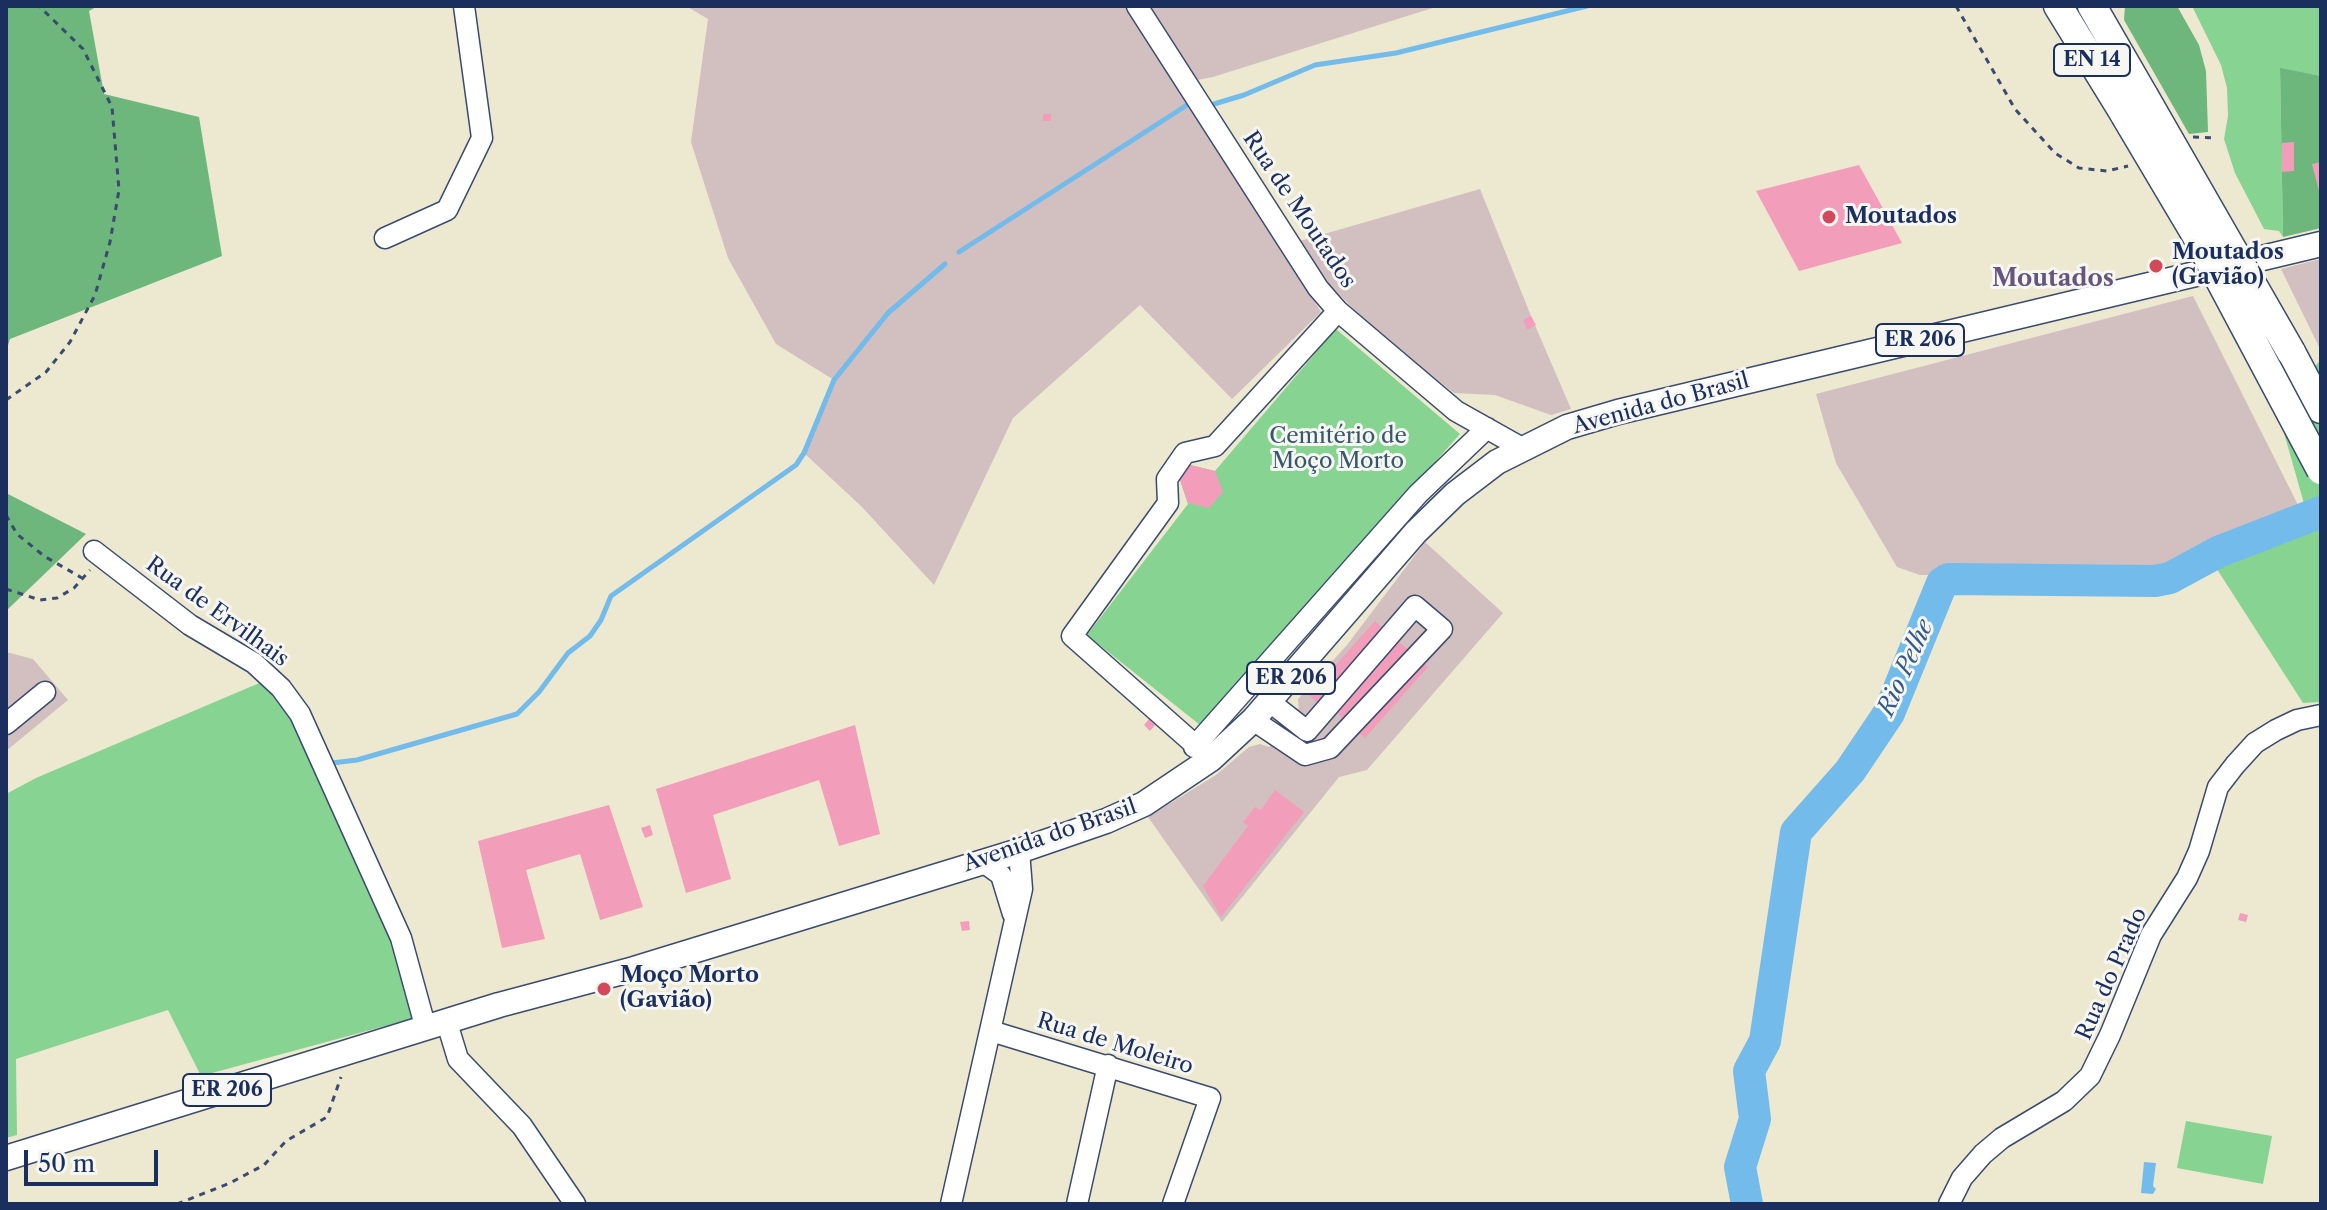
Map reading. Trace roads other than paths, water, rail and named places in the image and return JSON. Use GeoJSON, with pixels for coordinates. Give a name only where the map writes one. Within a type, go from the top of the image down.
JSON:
{"type":"FeatureCollection","features":[{"type":"Feature","properties":{"kind":"highway","name":"EN 14"},"geometry":{"type":"LineString","coordinates":[[2058,6],[2135,106],[2291,352],[2321,409]]}},
{"type":"Feature","properties":{"kind":"highway","name":"EN 14"},"geometry":{"type":"LineString","coordinates":[[2092,6],[2195,233],[2321,470]]}},
{"type":"Feature","properties":{"kind":"highway"},"geometry":{"type":"LineString","coordinates":[[2291,352],[2321,393]]}},
{"type":"Feature","properties":{"kind":"main road","name":"Avenida do Brasil"},"geometry":{"type":"LineString","coordinates":[[436,1026],[1019,851],[1106,821],[1144,804],[1203,753],[1253,720],[1416,532],[1455,494],[1497,462],[1567,427],[1618,412],[2321,244]]}},
{"type":"Feature","properties":{"kind":"main road","name":"ER 206"},"geometry":{"type":"LineString","coordinates":[[6,1158],[436,1026]]}},
{"type":"Feature","properties":{"kind":"street"},"geometry":{"type":"LineString","coordinates":[[385,238],[447,210],[482,138],[464,6]]}},
{"type":"Feature","properties":{"kind":"street","name":"Rua de Moutados"},"geometry":{"type":"LineString","coordinates":[[1137,6],[1318,288],[1338,311],[1456,411],[1522,448]]}},
{"type":"Feature","properties":{"kind":"street"},"geometry":{"type":"LineString","coordinates":[[1338,311],[1215,446],[1185,453],[1167,479],[1168,503],[1072,636],[1203,753],[1418,494],[1487,428]]}},
{"type":"Feature","properties":{"kind":"street","name":"Rua de Ervilhais"},"geometry":{"type":"LineString","coordinates":[[98,554],[190,625],[254,663],[281,688],[300,714],[401,938],[436,1026],[458,1059],[522,1126],[575,1204]]}},
{"type":"Feature","properties":{"kind":"street"},"geometry":{"type":"LineString","coordinates":[[1253,720],[1305,755],[1330,748],[1442,629],[1415,606],[1307,731],[1270,702]]}},
{"type":"Feature","properties":{"kind":"street"},"geometry":{"type":"LineString","coordinates":[[6,724],[45,692]]}},
{"type":"Feature","properties":{"kind":"street","name":"Rua do Prado"},"geometry":{"type":"LineString","coordinates":[[1949,1204],[1962,1178],[1983,1154],[2002,1138],[2064,1101],[2090,1076],[2151,935],[2187,878],[2199,851],[2218,787],[2255,743],[2297,720],[2321,715]]}},
{"type":"Feature","properties":{"kind":"street"},"geometry":{"type":"LineString","coordinates":[[951,1204],[1022,889],[1019,851]]}},
{"type":"Feature","properties":{"kind":"street"},"geometry":{"type":"LineString","coordinates":[[983,862],[1001,875],[1014,916]]}},
{"type":"Feature","properties":{"kind":"street","name":"Rua de Moleiro"},"geometry":{"type":"LineString","coordinates":[[991,1031],[1210,1098],[1173,1204]]}},
{"type":"Feature","properties":{"kind":"street"},"geometry":{"type":"LineString","coordinates":[[1077,1204],[1108,1065]]}},
{"type":"Feature","properties":{"kind":"water"},"geometry":{"type":"Polygon","coordinates":[[[2144,1162],[2156,1163],[2153,1186],[2156,1189],[2153,1194],[2141,1193],[2144,1162]]]}},
{"type":"Feature","properties":{"kind":"waterway"},"geometry":{"type":"LineString","coordinates":[[1214,104],[1244,95],[1315,65],[1396,53],[1587,6]]}},
{"type":"Feature","properties":{"kind":"waterway"},"geometry":{"type":"LineString","coordinates":[[959,252],[1187,105]]}},
{"type":"Feature","properties":{"kind":"waterway"},"geometry":{"type":"LineString","coordinates":[[332,763],[357,760],[517,714],[539,692],[568,653],[590,636],[611,596],[796,465],[804,453],[834,380],[888,313],[945,264]]}},
{"type":"Feature","properties":{"kind":"waterway","name":"Rio Pelhe"},"geometry":{"type":"LineString","coordinates":[[1747,1204],[1740,1167],[1755,1119],[1749,1071],[1765,1041],[1796,832],[1850,771],[1889,713],[1942,583],[1948,579],[2155,581],[2170,578],[2218,552],[2321,512]]}},
{"type":"Feature","properties":{"kind":"place","name":"Moutados"},"geometry":{"type":"Point","coordinates":[1829,217]}},
{"type":"Feature","properties":{"kind":"place","name":"Moutados (Gavião)"},"geometry":{"type":"Point","coordinates":[2156,266]}},
{"type":"Feature","properties":{"kind":"place","name":"Moço Morto (Gavião)"},"geometry":{"type":"Point","coordinates":[604,989]}},
{"type":"Feature","properties":{"kind":"district","name":"Moutados"},"geometry":{"type":"Point","coordinates":[2053,279]}},
{"type":"Feature","properties":{"kind":"park label","name":"Cemitério de Moço Morto"},"geometry":{"type":"Point","coordinates":[1338,450]}}]}
